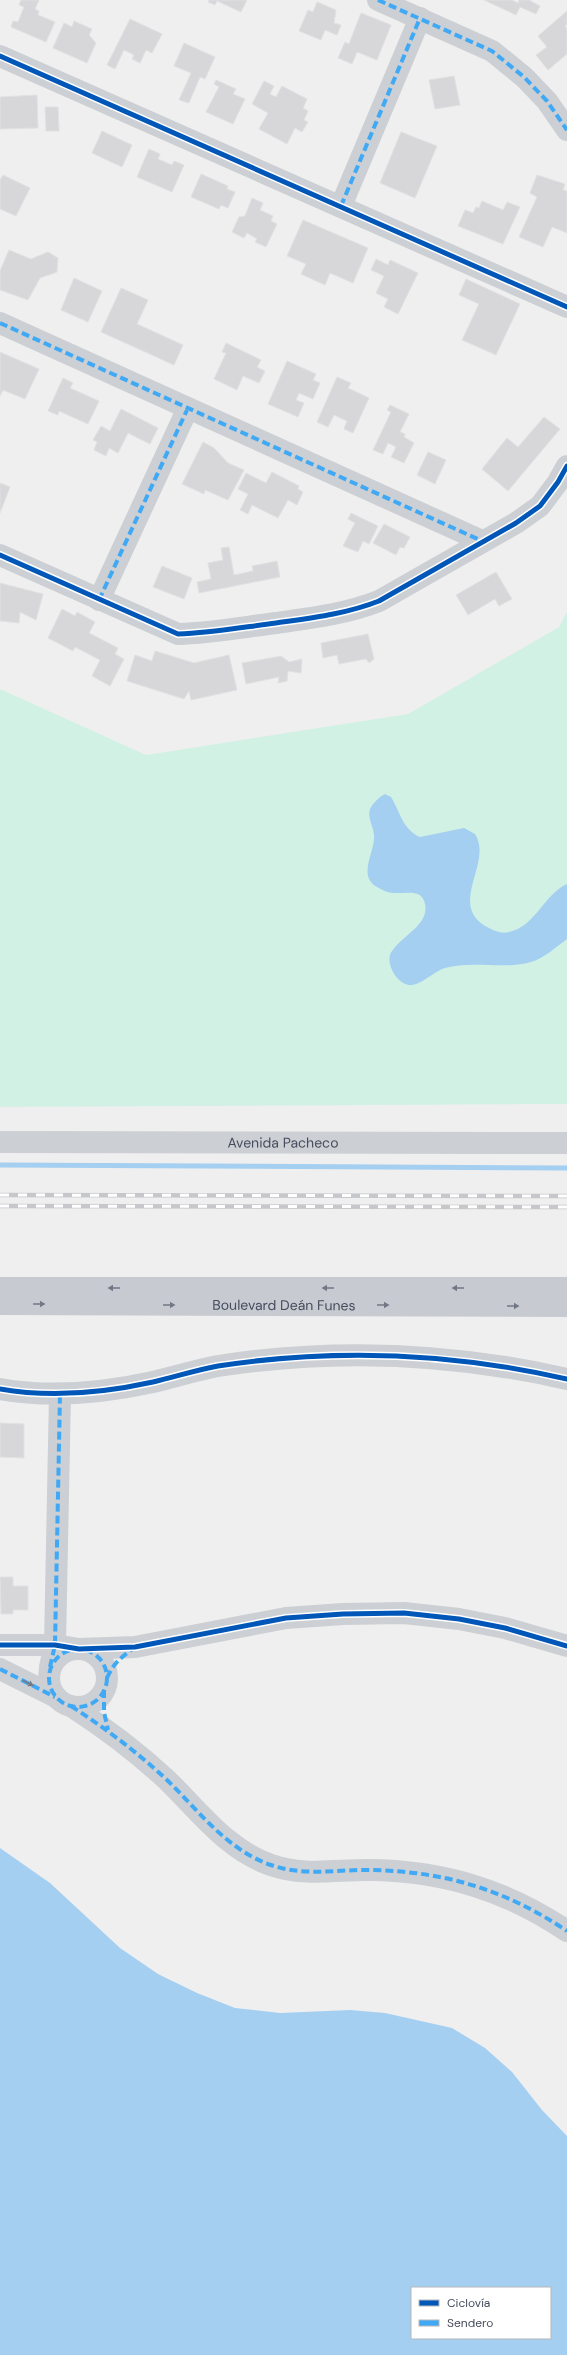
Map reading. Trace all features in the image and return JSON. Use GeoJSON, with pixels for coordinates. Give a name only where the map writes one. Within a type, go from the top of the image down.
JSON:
{"type":"FeatureCollection","features":[{"type":"Feature","properties":{"kind":"main road","name":"Boulevard Deán Funes"},"geometry":{"type":"LineString","coordinates":[[0,1288],[567,1288]]}},
{"type":"Feature","properties":{"kind":"main road","name":"Boulevard Deán Funes"},"geometry":{"type":"LineString","coordinates":[[0,1304],[567,1306]]}},
{"type":"Feature","properties":{"kind":"street"},"geometry":{"type":"LineString","coordinates":[[378,0],[492,51],[524,77],[547,101],[567,130]]}},
{"type":"Feature","properties":{"kind":"street"},"geometry":{"type":"LineString","coordinates":[[341,206],[420,18]]}},
{"type":"Feature","properties":{"kind":"street"},"geometry":{"type":"LineString","coordinates":[[0,56],[341,206],[567,308]]}},
{"type":"Feature","properties":{"kind":"street"},"geometry":{"type":"LineString","coordinates":[[0,323],[187,410],[482,541]]}},
{"type":"Feature","properties":{"kind":"street"},"geometry":{"type":"LineString","coordinates":[[99,600],[187,410]]}},
{"type":"Feature","properties":{"kind":"street"},"geometry":{"type":"LineString","coordinates":[[0,555],[178,634],[203,633],[336,614],[359,609],[379,601],[516,523],[540,506],[558,482],[567,466]]}},
{"type":"Feature","properties":{"kind":"street","name":"Avenida Pacheco"},"geometry":{"type":"LineString","coordinates":[[0,1142],[567,1143]]}},
{"type":"Feature","properties":{"kind":"street"},"geometry":{"type":"LineString","coordinates":[[0,1389],[37,1394],[60,1394],[122,1388],[217,1366],[275,1359],[348,1355],[401,1356],[466,1361],[522,1369],[567,1379]]}},
{"type":"Feature","properties":{"kind":"street"},"geometry":{"type":"LineString","coordinates":[[60,1394],[55,1645],[50,1667],[49,1683],[63,1702],[81,1706],[90,1704],[98,1698],[113,1666],[121,1657],[136,1647]]}},
{"type":"Feature","properties":{"kind":"street"},"geometry":{"type":"LineString","coordinates":[[50,1667],[62,1653],[79,1649],[136,1647],[286,1618],[343,1614],[404,1613],[459,1618],[505,1628],[567,1646]]}},
{"type":"Feature","properties":{"kind":"street"},"geometry":{"type":"LineString","coordinates":[[0,1645],[55,1645],[88,1650],[99,1658],[106,1669],[104,1712],[108,1730]]}},
{"type":"Feature","properties":{"kind":"street"},"geometry":{"type":"LineString","coordinates":[[0,1669],[63,1702],[108,1730],[166,1780],[230,1843],[251,1857],[297,1872],[372,1870],[412,1872],[448,1878],[488,1889],[508,1898],[567,1931]]}},
{"type":"Feature","properties":{"kind":"green space"},"geometry":{"type":"Polygon","coordinates":[[[567,612],[567,1104],[0,1107],[0,689],[146,755],[408,714],[559,627],[567,612]]]}},
{"type":"Feature","properties":{"kind":"water"},"geometry":{"type":"Polygon","coordinates":[[[385,794],[391,797],[405,825],[414,834],[420,837],[464,828],[475,834],[479,845],[479,858],[470,896],[471,908],[477,919],[489,928],[504,933],[518,929],[533,917],[552,895],[567,884],[567,939],[545,956],[531,962],[510,965],[466,965],[445,968],[414,985],[405,984],[397,978],[390,964],[390,955],[423,919],[425,904],[421,896],[417,894],[392,893],[386,891],[377,887],[368,877],[368,863],[374,842],[373,829],[369,813],[376,800],[385,794]]]}},
{"type":"Feature","properties":{"kind":"water"},"geometry":{"type":"Polygon","coordinates":[[[0,1848],[50,1883],[120,1948],[158,1974],[197,1993],[235,2008],[280,2013],[350,2010],[385,2013],[452,2028],[485,2048],[512,2072],[542,2110],[567,2136],[567,2355],[0,2355],[0,1848]]]}},
{"type":"Feature","properties":{"kind":"building"},"geometry":{"type":"Polygon","coordinates":[[[21,0],[39,0],[35,9],[39,11],[38,15],[55,22],[46,42],[11,27],[13,21],[18,22],[24,7],[19,5],[21,0]]]}},
{"type":"Feature","properties":{"kind":"building"},"geometry":{"type":"Polygon","coordinates":[[[209,0],[247,0],[241,12],[217,1],[215,5],[208,2],[209,0]]]}},
{"type":"Feature","properties":{"kind":"building"},"geometry":{"type":"Polygon","coordinates":[[[484,0],[512,0],[518,3],[519,0],[529,0],[540,6],[536,14],[520,7],[516,15],[484,0]]]}},
{"type":"Feature","properties":{"kind":"building"},"geometry":{"type":"Polygon","coordinates":[[[317,2],[336,10],[334,23],[341,25],[337,35],[325,30],[321,40],[299,31],[308,10],[313,12],[317,2]]]}},
{"type":"Feature","properties":{"kind":"building"},"geometry":{"type":"Polygon","coordinates":[[[567,11],[567,24],[565,26],[567,29],[567,54],[548,70],[536,55],[547,47],[538,36],[567,11]]]}},
{"type":"Feature","properties":{"kind":"building"},"geometry":{"type":"Polygon","coordinates":[[[361,13],[391,25],[377,60],[357,52],[352,64],[338,58],[345,42],[349,44],[361,13]]]}},
{"type":"Feature","properties":{"kind":"building"},"geometry":{"type":"Polygon","coordinates":[[[130,19],[162,34],[152,53],[146,50],[140,63],[132,59],[134,55],[124,50],[115,69],[107,65],[130,19]]]}},
{"type":"Feature","properties":{"kind":"building"},"geometry":{"type":"Polygon","coordinates":[[[74,21],[92,29],[89,35],[96,43],[87,63],[53,48],[64,23],[72,27],[74,21]]]}},
{"type":"Feature","properties":{"kind":"building"},"geometry":{"type":"Polygon","coordinates":[[[184,43],[215,57],[205,79],[200,77],[189,103],[179,100],[191,73],[174,66],[184,43]]]}},
{"type":"Feature","properties":{"kind":"building"},"geometry":{"type":"Polygon","coordinates":[[[454,76],[460,105],[435,109],[429,80],[454,76]]]}},
{"type":"Feature","properties":{"kind":"building"},"geometry":{"type":"Polygon","coordinates":[[[216,80],[236,89],[233,94],[245,99],[233,124],[206,112],[219,87],[214,84],[216,80]]]}},
{"type":"Feature","properties":{"kind":"building"},"geometry":{"type":"Polygon","coordinates":[[[264,81],[274,86],[270,94],[276,97],[282,86],[307,99],[303,108],[308,111],[304,120],[308,122],[302,132],[295,128],[287,144],[259,129],[268,113],[252,104],[264,81]]]}},
{"type":"Feature","properties":{"kind":"building"},"geometry":{"type":"Polygon","coordinates":[[[37,95],[38,128],[0,129],[0,97],[37,95]]]}},
{"type":"Feature","properties":{"kind":"building"},"geometry":{"type":"Polygon","coordinates":[[[45,107],[58,107],[59,131],[46,131],[45,107]]]}},
{"type":"Feature","properties":{"kind":"building"},"geometry":{"type":"Polygon","coordinates":[[[102,131],[132,145],[122,167],[92,153],[102,131]]]}},
{"type":"Feature","properties":{"kind":"building"},"geometry":{"type":"Polygon","coordinates":[[[401,132],[437,146],[415,198],[380,183],[401,132]]]}},
{"type":"Feature","properties":{"kind":"building"},"geometry":{"type":"Polygon","coordinates":[[[149,149],[160,154],[158,159],[172,165],[174,161],[184,165],[172,192],[137,177],[149,149]]]}},
{"type":"Feature","properties":{"kind":"building"},"geometry":{"type":"Polygon","coordinates":[[[201,174],[228,186],[227,189],[235,192],[228,208],[221,205],[219,209],[191,197],[201,174]]]}},
{"type":"Feature","properties":{"kind":"building"},"geometry":{"type":"Polygon","coordinates":[[[3,175],[30,188],[16,216],[0,209],[0,180],[3,175]]]}},
{"type":"Feature","properties":{"kind":"building"},"geometry":{"type":"Polygon","coordinates":[[[537,175],[565,184],[563,190],[567,191],[567,233],[552,227],[543,247],[519,237],[537,197],[530,193],[537,175]]]}},
{"type":"Feature","properties":{"kind":"building"},"geometry":{"type":"Polygon","coordinates":[[[252,198],[263,203],[260,210],[273,216],[271,221],[277,224],[266,247],[255,242],[257,239],[247,233],[244,238],[232,232],[239,217],[245,216],[252,198]]]}},
{"type":"Feature","properties":{"kind":"building"},"geometry":{"type":"Polygon","coordinates":[[[482,201],[503,210],[507,202],[520,207],[503,244],[458,226],[465,210],[473,213],[476,207],[479,208],[482,201]]]}},
{"type":"Feature","properties":{"kind":"building"},"geometry":{"type":"Polygon","coordinates":[[[303,220],[368,248],[353,283],[330,273],[325,285],[301,274],[306,264],[287,256],[303,220]]]}},
{"type":"Feature","properties":{"kind":"building"},"geometry":{"type":"Polygon","coordinates":[[[9,250],[31,259],[48,252],[58,258],[57,272],[40,278],[28,300],[0,290],[0,271],[9,250]]]}},
{"type":"Feature","properties":{"kind":"building"},"geometry":{"type":"Polygon","coordinates":[[[376,259],[388,265],[390,260],[418,273],[398,314],[384,307],[388,299],[376,293],[384,276],[371,270],[376,259]]]}},
{"type":"Feature","properties":{"kind":"building"},"geometry":{"type":"Polygon","coordinates":[[[74,278],[102,291],[88,322],[61,310],[74,278]]]}},
{"type":"Feature","properties":{"kind":"building"},"geometry":{"type":"Polygon","coordinates":[[[466,279],[520,304],[496,355],[462,340],[479,304],[459,295],[466,279]]]}},
{"type":"Feature","properties":{"kind":"building"},"geometry":{"type":"Polygon","coordinates":[[[121,288],[148,300],[137,324],[183,345],[174,365],[101,332],[121,288]]]}},
{"type":"Feature","properties":{"kind":"building"},"geometry":{"type":"Polygon","coordinates":[[[226,343],[261,360],[257,367],[265,371],[259,383],[243,376],[237,390],[214,379],[226,353],[222,352],[226,343]]]}},
{"type":"Feature","properties":{"kind":"building"},"geometry":{"type":"Polygon","coordinates":[[[0,352],[39,369],[25,399],[3,390],[0,396],[0,352]]]}},
{"type":"Feature","properties":{"kind":"building"},"geometry":{"type":"Polygon","coordinates":[[[287,361],[316,374],[313,380],[320,383],[313,399],[299,393],[296,400],[304,403],[298,417],[268,404],[287,361]]]}},
{"type":"Feature","properties":{"kind":"building"},"geometry":{"type":"Polygon","coordinates":[[[337,377],[351,383],[348,388],[369,398],[353,433],[344,429],[347,421],[334,415],[328,427],[317,422],[337,377]]]}},
{"type":"Feature","properties":{"kind":"building"},"geometry":{"type":"Polygon","coordinates":[[[63,378],[73,383],[70,388],[99,401],[88,424],[59,411],[58,415],[48,411],[63,378]]]}},
{"type":"Feature","properties":{"kind":"building"},"geometry":{"type":"Polygon","coordinates":[[[390,405],[409,414],[400,432],[405,434],[404,437],[414,443],[404,463],[391,457],[396,447],[388,443],[383,454],[373,450],[391,412],[387,410],[390,405]]]}},
{"type":"Feature","properties":{"kind":"building"},"geometry":{"type":"Polygon","coordinates":[[[121,409],[158,428],[150,444],[128,433],[118,453],[109,448],[106,456],[94,450],[97,442],[93,440],[101,426],[110,431],[121,409]]]}},
{"type":"Feature","properties":{"kind":"building"},"geometry":{"type":"Polygon","coordinates":[[[544,417],[560,429],[508,491],[482,469],[507,438],[518,447],[544,417]]]}},
{"type":"Feature","properties":{"kind":"building"},"geometry":{"type":"Polygon","coordinates":[[[203,442],[214,448],[228,463],[244,470],[228,500],[205,490],[204,494],[182,484],[203,442]]]}},
{"type":"Feature","properties":{"kind":"building"},"geometry":{"type":"Polygon","coordinates":[[[428,452],[446,460],[435,484],[417,475],[428,452]]]}},
{"type":"Feature","properties":{"kind":"building"},"geometry":{"type":"Polygon","coordinates":[[[272,472],[299,486],[298,489],[303,492],[297,505],[288,500],[278,518],[252,505],[248,514],[240,510],[248,494],[238,489],[246,473],[266,483],[272,472]]]}},
{"type":"Feature","properties":{"kind":"building"},"geometry":{"type":"Polygon","coordinates":[[[0,483],[10,487],[0,513],[0,483]]]}},
{"type":"Feature","properties":{"kind":"building"},"geometry":{"type":"Polygon","coordinates":[[[351,513],[378,526],[369,544],[363,541],[358,552],[343,546],[355,523],[348,519],[351,513]]]}},
{"type":"Feature","properties":{"kind":"building"},"geometry":{"type":"Polygon","coordinates":[[[384,524],[410,537],[404,548],[400,547],[396,555],[373,543],[384,524]]]}},
{"type":"Feature","properties":{"kind":"building"},"geometry":{"type":"Polygon","coordinates":[[[229,547],[234,575],[253,571],[252,566],[277,561],[280,577],[199,593],[197,582],[211,579],[208,563],[223,560],[221,548],[229,547]]]}},
{"type":"Feature","properties":{"kind":"building"},"geometry":{"type":"Polygon","coordinates":[[[162,566],[192,578],[184,599],[153,587],[162,566]]]}},
{"type":"Feature","properties":{"kind":"building"},"geometry":{"type":"Polygon","coordinates":[[[496,572],[512,599],[499,606],[495,599],[468,615],[456,595],[496,572]]]}},
{"type":"Feature","properties":{"kind":"building"},"geometry":{"type":"Polygon","coordinates":[[[0,583],[43,594],[36,620],[20,612],[19,623],[0,621],[0,583]]]}},
{"type":"Feature","properties":{"kind":"building"},"geometry":{"type":"Polygon","coordinates":[[[62,609],[75,616],[77,612],[95,622],[89,633],[118,648],[115,654],[124,659],[110,686],[92,676],[100,660],[75,647],[73,651],[48,638],[62,609]]]}},
{"type":"Feature","properties":{"kind":"building"},"geometry":{"type":"Polygon","coordinates":[[[368,634],[374,659],[369,663],[366,659],[339,664],[337,655],[323,658],[321,643],[368,634]]]}},
{"type":"Feature","properties":{"kind":"building"},"geometry":{"type":"Polygon","coordinates":[[[155,651],[194,663],[229,655],[237,690],[191,700],[189,691],[184,699],[127,681],[135,655],[152,661],[155,651]]]}},
{"type":"Feature","properties":{"kind":"building"},"geometry":{"type":"Polygon","coordinates":[[[281,656],[289,662],[302,659],[301,673],[288,671],[287,681],[278,683],[279,677],[246,684],[242,663],[281,656]]]}},
{"type":"Feature","properties":{"kind":"building"},"geometry":{"type":"Polygon","coordinates":[[[0,1423],[24,1424],[24,1458],[0,1457],[0,1423]]]}},
{"type":"Feature","properties":{"kind":"building"},"geometry":{"type":"Polygon","coordinates":[[[0,1577],[13,1577],[13,1586],[28,1586],[28,1610],[13,1610],[13,1614],[1,1614],[0,1577]]]}},
{"type":"Feature","properties":{"kind":"waterway"},"geometry":{"type":"LineString","coordinates":[[0,1165],[567,1168]]}},
{"type":"Feature","properties":{"kind":"railway"},"geometry":{"type":"LineString","coordinates":[[0,1195],[567,1196]]}},
{"type":"Feature","properties":{"kind":"railway"},"geometry":{"type":"LineString","coordinates":[[0,1206],[567,1207]]}},
{"type":"Feature","properties":{"kind":"marked path"},"geometry":{"type":"LineString","coordinates":[[378,0],[492,51],[524,77],[547,101],[567,130]]}},
{"type":"Feature","properties":{"kind":"marked path"},"geometry":{"type":"LineString","coordinates":[[341,206],[420,18]]}},
{"type":"Feature","properties":{"kind":"marked path"},"geometry":{"type":"LineString","coordinates":[[0,323],[482,541]]}},
{"type":"Feature","properties":{"kind":"marked path"},"geometry":{"type":"LineString","coordinates":[[99,600],[187,410]]}},
{"type":"Feature","properties":{"kind":"marked path"},"geometry":{"type":"LineString","coordinates":[[50,1667],[55,1645],[60,1394]]}},
{"type":"Feature","properties":{"kind":"marked path"},"geometry":{"type":"LineString","coordinates":[[107,1678],[118,1661],[134,1648]]}},
{"type":"Feature","properties":{"kind":"marked path"},"geometry":{"type":"LineString","coordinates":[[78,1649],[89,1651],[102,1662],[105,1667],[107,1678],[105,1689],[94,1702],[89,1705],[78,1707],[67,1705],[54,1694],[51,1689],[49,1678],[51,1667],[62,1654],[67,1651],[78,1649]]}},
{"type":"Feature","properties":{"kind":"marked path"},"geometry":{"type":"LineString","coordinates":[[0,1669],[55,1697]]}},
{"type":"Feature","properties":{"kind":"marked path"},"geometry":{"type":"LineString","coordinates":[[104,1690],[104,1712],[108,1730]]}},
{"type":"Feature","properties":{"kind":"marked path"},"geometry":{"type":"LineString","coordinates":[[71,1706],[132,1750],[167,1780],[202,1817],[227,1840],[255,1858],[271,1865],[297,1871],[322,1872],[374,1870],[451,1879],[498,1894],[521,1904],[567,1931]]}},
{"type":"Feature","properties":{"kind":"cycle path"},"geometry":{"type":"LineString","coordinates":[[0,56],[567,307]]}},
{"type":"Feature","properties":{"kind":"cycle path"},"geometry":{"type":"LineString","coordinates":[[0,555],[178,634],[215,631],[315,617],[354,609],[379,601],[516,523],[540,506],[558,482],[567,466]]}},
{"type":"Feature","properties":{"kind":"cycle path"},"geometry":{"type":"LineString","coordinates":[[0,1389],[38,1393],[77,1393],[134,1386],[218,1366],[262,1360],[349,1355],[393,1356],[481,1363],[567,1379]]}},
{"type":"Feature","properties":{"kind":"cycle path"},"geometry":{"type":"LineString","coordinates":[[0,1645],[55,1645],[79,1649],[135,1647],[286,1618],[343,1614],[404,1613],[459,1619],[505,1628],[567,1646]]}}]}
